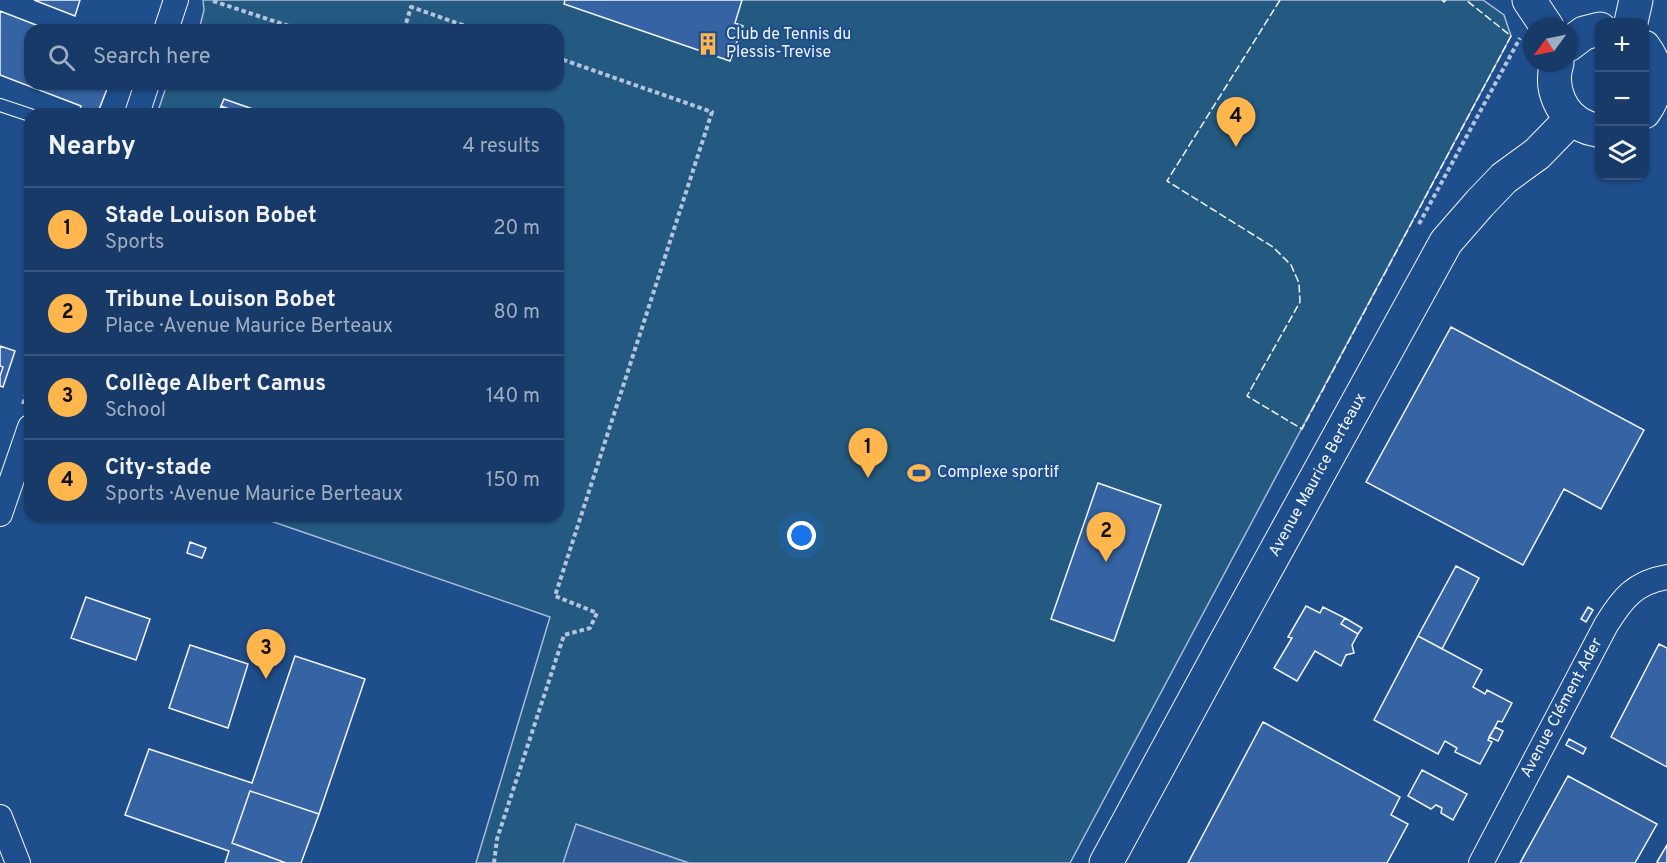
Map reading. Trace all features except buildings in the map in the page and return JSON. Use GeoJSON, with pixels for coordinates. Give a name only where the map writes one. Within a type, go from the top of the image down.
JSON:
{"type":"FeatureCollection","features":[{"type":"Feature","properties":{"kind":"main road"},"geometry":{"type":"LineString","coordinates":[[1529,0],[1541,18]]}},
{"type":"Feature","properties":{"kind":"main road"},"geometry":{"type":"LineString","coordinates":[[1632,18],[1636,0]]}},
{"type":"Feature","properties":{"kind":"main road"},"geometry":{"type":"LineString","coordinates":[[1577,38],[1584,33],[1595,30]]}},
{"type":"Feature","properties":{"kind":"main road"},"geometry":{"type":"LineString","coordinates":[[1649,53],[1656,70],[1656,87],[1649,106]]}},
{"type":"Feature","properties":{"kind":"main road"},"geometry":{"type":"LineString","coordinates":[[1555,72],[1556,94],[1562,107],[1586,124]]}},
{"type":"Feature","properties":{"kind":"main road"},"geometry":{"type":"LineString","coordinates":[[1649,116],[1667,124]]}},
{"type":"Feature","properties":{"kind":"main road","name":"Avenue Maurice Berteaux"},"geometry":{"type":"LineString","coordinates":[[1106,863],[1446,242],[1504,178],[1537,154],[1586,124]]}},
{"type":"Feature","properties":{"kind":"street"},"geometry":{"type":"LineString","coordinates":[[168,24],[177,0]]}},
{"type":"Feature","properties":{"kind":"street"},"geometry":{"type":"LineString","coordinates":[[139,108],[145,90]]}},
{"type":"Feature","properties":{"kind":"street"},"geometry":{"type":"LineString","coordinates":[[0,514],[24,444]]}},
{"type":"Feature","properties":{"kind":"street","name":"Avenue Clément Ader"},"geometry":{"type":"LineString","coordinates":[[1481,863],[1619,604],[1633,589],[1658,578],[1667,577]]}},
{"type":"Feature","properties":{"kind":"street"},"geometry":{"type":"LineString","coordinates":[[0,817],[18,863]]}},
{"type":"Feature","properties":{"kind":"lane"},"geometry":{"type":"LineString","coordinates":[[0,105],[24,113]]}},
{"type":"Feature","properties":{"kind":"path"},"geometry":{"type":"LineString","coordinates":[[213,1],[283,24]]}},
{"type":"Feature","properties":{"kind":"path"},"geometry":{"type":"LineString","coordinates":[[406,24],[411,7],[460,24]]}},
{"type":"Feature","properties":{"kind":"path"},"geometry":{"type":"LineString","coordinates":[[494,863],[497,839],[564,635],[590,628],[597,613],[555,596],[712,112],[564,60]]}},
{"type":"Feature","properties":{"kind":"shaded area","name":"Complexe sportif"},"geometry":{"type":"Polygon","coordinates":[[[203,0],[1483,0],[1504,15],[1511,36],[1070,863],[476,863],[550,617],[273,522],[564,522],[564,108],[159,108],[165,90],[564,90],[564,24],[200,24],[204,10],[203,0]]]}},
{"type":"Feature","properties":{"kind":"shaded area"},"geometry":{"type":"Polygon","coordinates":[[[576,824],[689,863],[563,863],[576,824]]]}},
{"type":"Feature","properties":{"kind":"fence"},"geometry":{"type":"LineString","coordinates":[[1280,0],[1167,181],[1273,247],[1291,265],[1299,283],[1300,302],[1247,396],[1302,429],[1511,36],[1466,0]]}},
{"type":"Feature","properties":{"kind":"fence"},"geometry":{"type":"LineString","coordinates":[[1442,0],[1444,2],[1446,0]]}},
{"type":"Feature","properties":{"kind":"place","name":"Club de Tennis du Plessis-Trevise"},"geometry":{"type":"Point","coordinates":[708,44]}},
{"type":"Feature","properties":{"kind":"place","name":"City-stade"},"geometry":{"type":"Point","coordinates":[1236,147]}},
{"type":"Feature","properties":{"kind":"place","name":"Complexe sportif"},"geometry":{"type":"Point","coordinates":[919,473]}},
{"type":"Feature","properties":{"kind":"place","name":"Stade Louison Bobet"},"geometry":{"type":"Point","coordinates":[868,478]}},
{"type":"Feature","properties":{"kind":"place","name":"Tribune Louison Bobet"},"geometry":{"type":"Point","coordinates":[1106,562]}},
{"type":"Feature","properties":{"kind":"place","name":"Collège Albert Camus"},"geometry":{"type":"Point","coordinates":[266,679]}}]}
